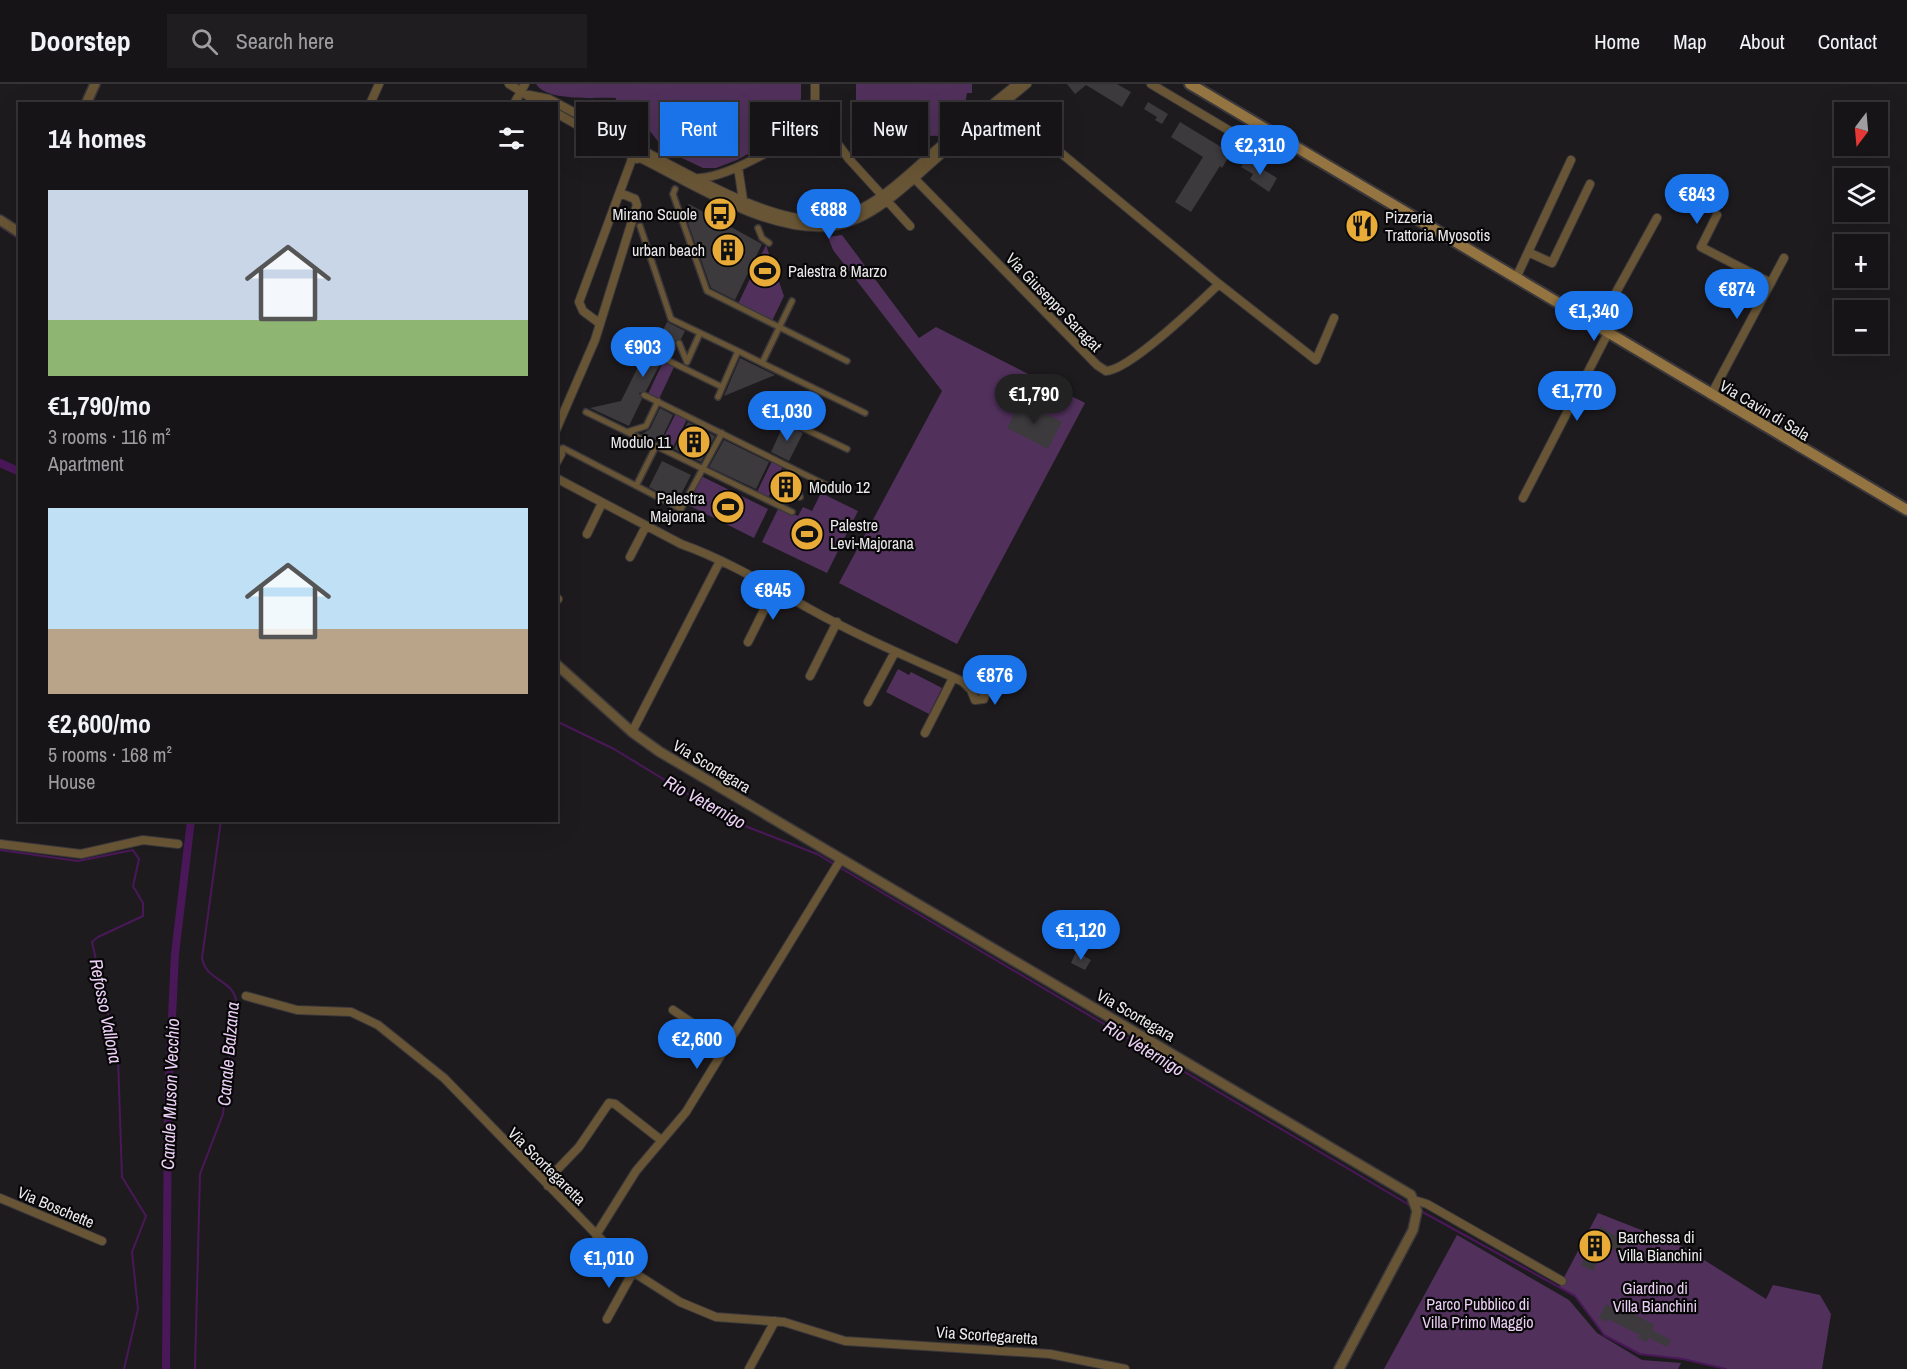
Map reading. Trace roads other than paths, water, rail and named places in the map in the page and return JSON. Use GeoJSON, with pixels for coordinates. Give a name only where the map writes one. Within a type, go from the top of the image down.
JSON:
{"type":"FeatureCollection","features":[{"type":"Feature","properties":{"kind":"main road","name":"Via Cavin di Sala"},"geometry":{"type":"LineString","coordinates":[[1190,84],[1907,510]]}},
{"type":"Feature","properties":{"kind":"street"},"geometry":{"type":"LineString","coordinates":[[87,102],[95,84]]}},
{"type":"Feature","properties":{"kind":"street"},"geometry":{"type":"LineString","coordinates":[[371,102],[379,84]]}},
{"type":"Feature","properties":{"kind":"street"},"geometry":{"type":"LineString","coordinates":[[509,84],[523,87],[538,102]]}},
{"type":"Feature","properties":{"kind":"street"},"geometry":{"type":"LineString","coordinates":[[815,84],[815,102]]}},
{"type":"Feature","properties":{"kind":"street"},"geometry":{"type":"LineString","coordinates":[[1000,102],[1017,84]]}},
{"type":"Feature","properties":{"kind":"street"},"geometry":{"type":"LineString","coordinates":[[1000,102],[1027,84]]}},
{"type":"Feature","properties":{"kind":"street"},"geometry":{"type":"LineString","coordinates":[[1151,84],[1277,159]]}},
{"type":"Feature","properties":{"kind":"street"},"geometry":{"type":"LineString","coordinates":[[515,102],[523,87]]}},
{"type":"Feature","properties":{"kind":"street"},"geometry":{"type":"LineString","coordinates":[[529,95],[549,99],[551,102]]}},
{"type":"Feature","properties":{"kind":"street"},"geometry":{"type":"LineString","coordinates":[[558,112],[576,121]]}},
{"type":"Feature","properties":{"kind":"street"},"geometry":{"type":"LineString","coordinates":[[840,145],[910,226]]}},
{"type":"Feature","properties":{"kind":"street"},"geometry":{"type":"LineString","coordinates":[[639,156],[738,206],[769,218],[799,225],[825,227],[856,219],[940,151]]}},
{"type":"Feature","properties":{"kind":"street"},"geometry":{"type":"LineString","coordinates":[[1062,154],[1219,284],[1316,360],[1334,318]]}},
{"type":"Feature","properties":{"kind":"street"},"geometry":{"type":"LineString","coordinates":[[639,156],[699,178],[743,200],[782,214],[820,220],[844,216],[884,198]]}},
{"type":"Feature","properties":{"kind":"street"},"geometry":{"type":"LineString","coordinates":[[599,323],[583,311],[579,302],[620,193],[639,156]]}},
{"type":"Feature","properties":{"kind":"street"},"geometry":{"type":"LineString","coordinates":[[699,178],[738,167],[758,156]]}},
{"type":"Feature","properties":{"kind":"street"},"geometry":{"type":"LineString","coordinates":[[1516,279],[1571,160]]}},
{"type":"Feature","properties":{"kind":"street"},"geometry":{"type":"LineString","coordinates":[[738,167],[743,200]]}},
{"type":"Feature","properties":{"kind":"street","name":"Via Giuseppe Saragat"},"geometry":{"type":"LineString","coordinates":[[911,175],[1097,366],[1106,371],[1116,369],[1140,352],[1219,284]]}},
{"type":"Feature","properties":{"kind":"street"},"geometry":{"type":"LineString","coordinates":[[1528,252],[1552,263],[1590,184]]}},
{"type":"Feature","properties":{"kind":"street"},"geometry":{"type":"LineString","coordinates":[[675,189],[673,194],[706,291],[847,361]]}},
{"type":"Feature","properties":{"kind":"street"},"geometry":{"type":"LineString","coordinates":[[558,425],[595,340],[637,205],[635,199],[620,193]]}},
{"type":"Feature","properties":{"kind":"street"},"geometry":{"type":"LineString","coordinates":[[1717,215],[1701,247],[1771,283]]}},
{"type":"Feature","properties":{"kind":"street"},"geometry":{"type":"LineString","coordinates":[[1597,327],[1657,218]]}},
{"type":"Feature","properties":{"kind":"street"},"geometry":{"type":"LineString","coordinates":[[0,220],[18,232]]}},
{"type":"Feature","properties":{"kind":"street"},"geometry":{"type":"LineString","coordinates":[[640,226],[671,318],[865,413]]}},
{"type":"Feature","properties":{"kind":"street"},"geometry":{"type":"LineString","coordinates":[[759,228],[762,238],[769,243]]}},
{"type":"Feature","properties":{"kind":"street"},"geometry":{"type":"LineString","coordinates":[[1711,395],[1784,258]]}},
{"type":"Feature","properties":{"kind":"street"},"geometry":{"type":"LineString","coordinates":[[762,363],[792,301]]}},
{"type":"Feature","properties":{"kind":"street"},"geometry":{"type":"LineString","coordinates":[[679,344],[687,362],[700,333]]}},
{"type":"Feature","properties":{"kind":"street"},"geometry":{"type":"LineString","coordinates":[[1522,498],[1608,333]]}},
{"type":"Feature","properties":{"kind":"street"},"geometry":{"type":"LineString","coordinates":[[718,397],[738,351]]}},
{"type":"Feature","properties":{"kind":"street"},"geometry":{"type":"LineString","coordinates":[[663,358],[722,387]]}},
{"type":"Feature","properties":{"kind":"street"},"geometry":{"type":"LineString","coordinates":[[644,395],[826,485]]}},
{"type":"Feature","properties":{"kind":"street"},"geometry":{"type":"LineString","coordinates":[[627,432],[646,426],[658,401]]}},
{"type":"Feature","properties":{"kind":"street"},"geometry":{"type":"LineString","coordinates":[[586,412],[792,512]]}},
{"type":"Feature","properties":{"kind":"street"},"geometry":{"type":"LineString","coordinates":[[786,420],[847,449]]}},
{"type":"Feature","properties":{"kind":"street"},"geometry":{"type":"LineString","coordinates":[[558,447],[637,484],[681,509],[722,433]]}},
{"type":"Feature","properties":{"kind":"street"},"geometry":{"type":"LineString","coordinates":[[637,484],[656,446]]}},
{"type":"Feature","properties":{"kind":"street"},"geometry":{"type":"LineString","coordinates":[[558,480],[646,526],[775,588],[895,652],[964,683]]}},
{"type":"Feature","properties":{"kind":"street"},"geometry":{"type":"LineString","coordinates":[[797,486],[800,497]]}},
{"type":"Feature","properties":{"kind":"street"},"geometry":{"type":"LineString","coordinates":[[587,534],[602,503]]}},
{"type":"Feature","properties":{"kind":"street"},"geometry":{"type":"LineString","coordinates":[[630,557],[646,526]]}},
{"type":"Feature","properties":{"kind":"street"},"geometry":{"type":"LineString","coordinates":[[632,732],[720,561]]}},
{"type":"Feature","properties":{"kind":"street"},"geometry":{"type":"LineString","coordinates":[[748,642],[775,588]]}},
{"type":"Feature","properties":{"kind":"street"},"geometry":{"type":"LineString","coordinates":[[810,676],[837,622]]}},
{"type":"Feature","properties":{"kind":"street"},"geometry":{"type":"LineString","coordinates":[[868,702],[895,652]]}},
{"type":"Feature","properties":{"kind":"street","name":"Via Scortegara"},"geometry":{"type":"LineString","coordinates":[[558,666],[632,732],[660,752],[1395,1184],[1415,1202],[1427,1204],[1562,1281]]}},
{"type":"Feature","properties":{"kind":"street"},"geometry":{"type":"LineString","coordinates":[[925,733],[953,678]]}},
{"type":"Feature","properties":{"kind":"street"},"geometry":{"type":"LineString","coordinates":[[0,844],[81,854],[143,840],[178,844]]}},
{"type":"Feature","properties":{"kind":"street"},"geometry":{"type":"LineString","coordinates":[[596,1235],[636,1171],[686,1112],[841,859]]}},
{"type":"Feature","properties":{"kind":"street","name":"Via Scortegaretta"},"geometry":{"type":"LineString","coordinates":[[246,996],[297,1010],[351,1012],[378,1025],[430,1065],[633,1272],[680,1302],[716,1317],[775,1321],[845,1341],[1050,1354],[1125,1369]]}},
{"type":"Feature","properties":{"kind":"street"},"geometry":{"type":"LineString","coordinates":[[673,1010],[727,1047]]}},
{"type":"Feature","properties":{"kind":"street"},"geometry":{"type":"LineString","coordinates":[[548,1186],[553,1174],[579,1147],[609,1103],[615,1104],[661,1140]]}},
{"type":"Feature","properties":{"kind":"street","name":"Via Boschette"},"geometry":{"type":"LineString","coordinates":[[0,1198],[102,1241]]}},
{"type":"Feature","properties":{"kind":"street"},"geometry":{"type":"LineString","coordinates":[[1340,1369],[1410,1237],[1417,1215],[1415,1202]]}},
{"type":"Feature","properties":{"kind":"street"},"geometry":{"type":"LineString","coordinates":[[607,1319],[633,1272]]}},
{"type":"Feature","properties":{"kind":"street"},"geometry":{"type":"LineString","coordinates":[[749,1369],[775,1321]]}},
{"type":"Feature","properties":{"kind":"waterway"},"geometry":{"type":"LineString","coordinates":[[0,226],[18,238]]}},
{"type":"Feature","properties":{"kind":"waterway","name":"Canale Muson Vecchio"},"geometry":{"type":"LineString","coordinates":[[0,463],[18,471]]}},
{"type":"Feature","properties":{"kind":"waterway","name":"Rio Veternigo"},"geometry":{"type":"LineString","coordinates":[[558,722],[614,749],[732,821],[817,854],[1411,1206]]}},
{"type":"Feature","properties":{"kind":"waterway","name":"Canale Muson Vecchio"},"geometry":{"type":"LineString","coordinates":[[166,1369],[168,1101],[175,954],[191,822]]}},
{"type":"Feature","properties":{"kind":"waterway","name":"Canale Balzana"},"geometry":{"type":"LineString","coordinates":[[195,1369],[200,1174],[223,1114],[236,1000],[230,988],[208,971],[202,958],[221,822]]}},
{"type":"Feature","properties":{"kind":"waterway","name":"Refosso Vallona"},"geometry":{"type":"LineString","coordinates":[[0,850],[78,861],[133,850],[139,859],[133,886],[143,903],[143,916],[92,942],[118,1058],[122,1177],[146,1216],[132,1252],[138,1309],[124,1369]]}},
{"type":"Feature","properties":{"kind":"waterway","name":"Rio Veternigo"},"geometry":{"type":"LineString","coordinates":[[1419,1210],[1575,1296],[1604,1335],[1640,1354],[1683,1359],[1726,1369]]}},
{"type":"Feature","properties":{"kind":"place","name":"Mirano Scuole"},"geometry":{"type":"Point","coordinates":[720,214]}},
{"type":"Feature","properties":{"kind":"place","name":"Pizzeria Trattoria Myosotis"},"geometry":{"type":"Point","coordinates":[1362,226]}},
{"type":"Feature","properties":{"kind":"place","name":"urban beach"},"geometry":{"type":"Point","coordinates":[728,250]}},
{"type":"Feature","properties":{"kind":"place","name":"Palestra 8 Marzo"},"geometry":{"type":"Point","coordinates":[765,271]}},
{"type":"Feature","properties":{"kind":"place","name":"Modulo 11"},"geometry":{"type":"Point","coordinates":[694,442]}},
{"type":"Feature","properties":{"kind":"place","name":"Modulo 12"},"geometry":{"type":"Point","coordinates":[786,487]}},
{"type":"Feature","properties":{"kind":"place","name":"Palestra Majorana"},"geometry":{"type":"Point","coordinates":[728,507]}},
{"type":"Feature","properties":{"kind":"place","name":"Palestre Levi-Majorana"},"geometry":{"type":"Point","coordinates":[807,534]}},
{"type":"Feature","properties":{"kind":"place","name":"Barchessa di Villa Bianchini"},"geometry":{"type":"Point","coordinates":[1595,1246]}},
{"type":"Feature","properties":{"kind":"park label","name":"Giardino di Villa Bianchini"},"geometry":{"type":"Point","coordinates":[1655,1297]}},
{"type":"Feature","properties":{"kind":"park label","name":"Parco Pubblico di Villa Primo Maggio"},"geometry":{"type":"Point","coordinates":[1478,1313]}}]}
